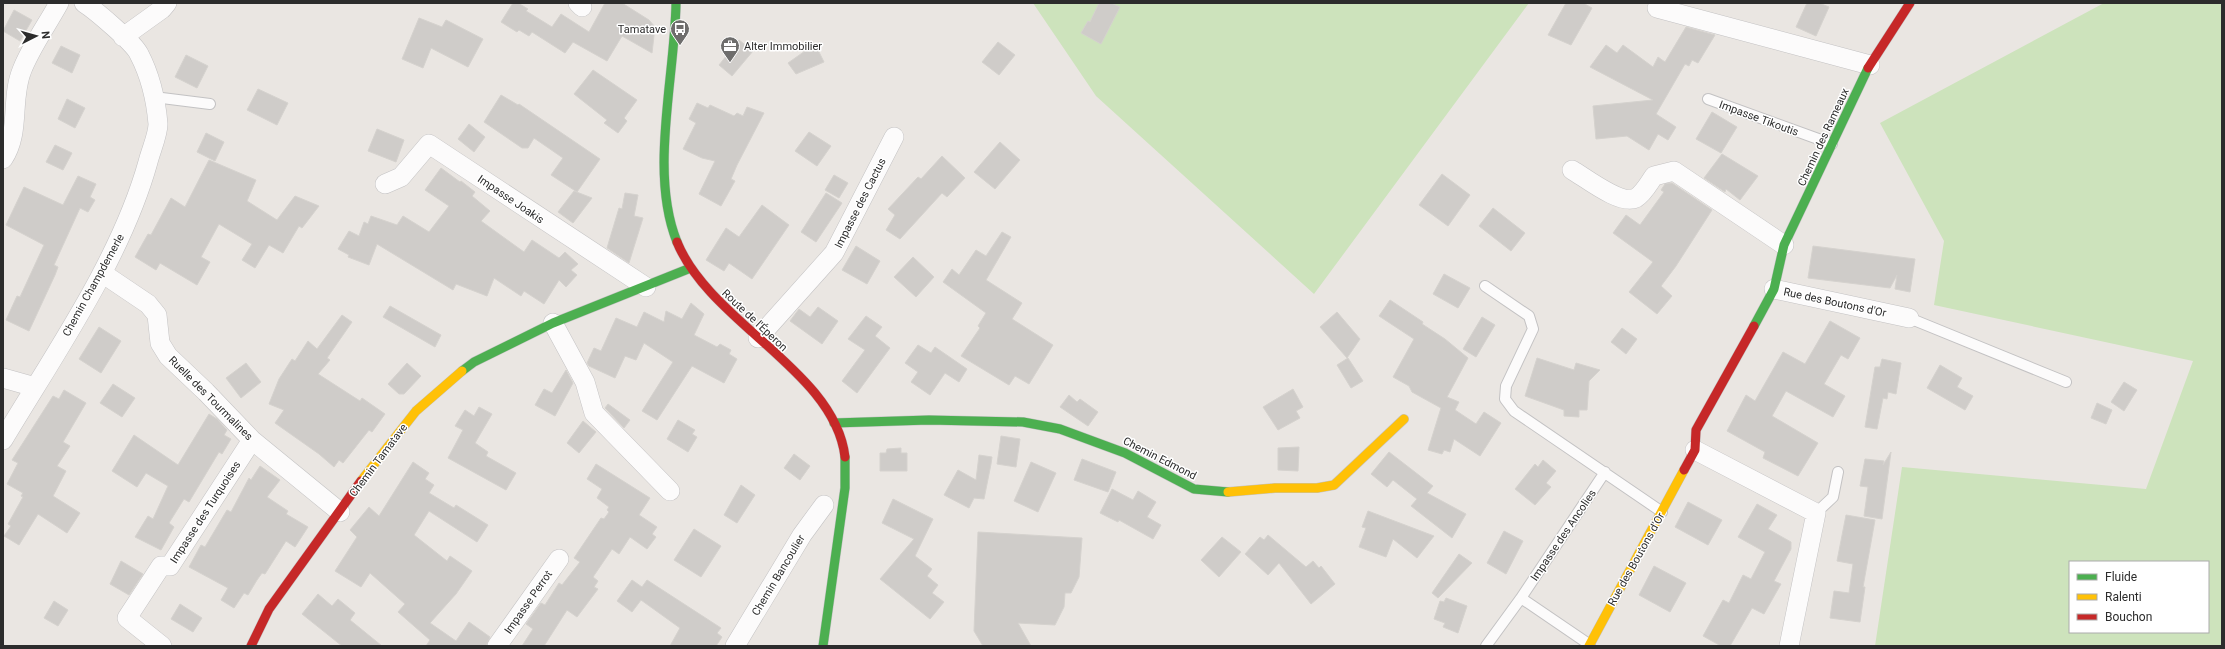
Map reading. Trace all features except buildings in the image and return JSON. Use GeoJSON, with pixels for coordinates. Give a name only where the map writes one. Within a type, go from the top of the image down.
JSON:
{"type":"FeatureCollection","features":[{"type":"Feature","properties":{"kind":"street"},"geometry":{"type":"LineString","coordinates":[[3,159],[12,140],[16,116],[15,94],[22,70],[59,3]]}},
{"type":"Feature","properties":{"kind":"street","name":"Chemin Champdemerle"},"geometry":{"type":"LineString","coordinates":[[3,440],[120,240],[144,175],[158,126],[153,89],[139,52],[95,10],[84,3]]}},
{"type":"Feature","properties":{"kind":"street"},"geometry":{"type":"LineString","coordinates":[[123,38],[162,9],[167,3]]}},
{"type":"Feature","properties":{"kind":"street","name":"Route de l'Éperon"},"geometry":{"type":"LineString","coordinates":[[676,3],[671,80],[664,145],[666,207],[675,238],[688,269],[713,297],[758,338],[803,383],[834,423],[843,446],[846,470],[823,646]]}},
{"type":"Feature","properties":{"kind":"street","name":"Chemin des Rameaux"},"geometry":{"type":"LineString","coordinates":[[1774,289],[1784,244],[1870,65],[1910,3]]}},
{"type":"Feature","properties":{"kind":"street"},"geometry":{"type":"LineString","coordinates":[[1657,8],[1870,65]]}},
{"type":"Feature","properties":{"kind":"street","name":"Impasse des Cactus"},"geometry":{"type":"LineString","coordinates":[[758,338],[834,253],[894,137]]}},
{"type":"Feature","properties":{"kind":"street","name":"Impasse Joakis"},"geometry":{"type":"LineString","coordinates":[[385,184],[401,177],[429,144],[646,287]]}},
{"type":"Feature","properties":{"kind":"street"},"geometry":{"type":"LineString","coordinates":[[1572,170],[1622,200],[1635,198],[1642,193],[1654,176],[1674,171],[1784,244]]}},
{"type":"Feature","properties":{"kind":"street","name":"Chemin Tamatave"},"geometry":{"type":"LineString","coordinates":[[251,646],[269,609],[386,447],[416,411],[444,386],[474,362],[553,323],[688,269]]}},
{"type":"Feature","properties":{"kind":"street","name":"Ruelle des Tourmalines"},"geometry":{"type":"LineString","coordinates":[[102,273],[148,304],[157,316],[160,343],[168,356],[206,392],[252,440],[340,512]]}},
{"type":"Feature","properties":{"kind":"street","name":"Rue des Boutons d'Or"},"geometry":{"type":"LineString","coordinates":[[1589,645],[1695,450],[1696,430],[1774,289],[1908,318]]}},
{"type":"Feature","properties":{"kind":"street"},"geometry":{"type":"LineString","coordinates":[[553,323],[585,382],[594,413],[670,491]]}},
{"type":"Feature","properties":{"kind":"street"},"geometry":{"type":"LineString","coordinates":[[3,378],[35,387]]}},
{"type":"Feature","properties":{"kind":"street","name":"Chemin Edmond"},"geometry":{"type":"LineString","coordinates":[[834,423],[929,420],[1023,422],[1060,429],[1125,453],[1194,489],[1226,492],[1275,488],[1317,488],[1334,485],[1404,419]]}},
{"type":"Feature","properties":{"kind":"street","name":"Impasse des Turquoises"},"geometry":{"type":"LineString","coordinates":[[162,646],[127,618],[161,566],[170,566],[252,440]]}},
{"type":"Feature","properties":{"kind":"street"},"geometry":{"type":"LineString","coordinates":[[1695,450],[1816,513],[1789,646]]}},
{"type":"Feature","properties":{"kind":"street","name":"Chemin Bancoulier"},"geometry":{"type":"LineString","coordinates":[[735,646],[802,535],[824,505]]}},
{"type":"Feature","properties":{"kind":"street","name":"Impasse Perrot"},"geometry":{"type":"LineString","coordinates":[[497,646],[558,558]]}},
{"type":"Feature","properties":{"kind":"lane"},"geometry":{"type":"LineString","coordinates":[[154,97],[210,104]]}},
{"type":"Feature","properties":{"kind":"lane","name":"Impasse Tikoutis"},"geometry":{"type":"LineString","coordinates":[[1708,99],[1832,144]]}},
{"type":"Feature","properties":{"kind":"lane"},"geometry":{"type":"LineString","coordinates":[[1485,286],[1529,316],[1533,330],[1506,386],[1505,399],[1514,411],[1662,512]]}},
{"type":"Feature","properties":{"kind":"lane","name":"Rue des Boutons d'Or"},"geometry":{"type":"LineString","coordinates":[[1908,318],[2066,382]]}},
{"type":"Feature","properties":{"kind":"lane","name":"Impasse des Ancolies"},"geometry":{"type":"LineString","coordinates":[[1486,646],[1605,472]]}},
{"type":"Feature","properties":{"kind":"lane"},"geometry":{"type":"LineString","coordinates":[[1816,513],[1833,497],[1838,472]]}},
{"type":"Feature","properties":{"kind":"lane"},"geometry":{"type":"LineString","coordinates":[[1520,598],[1589,645]]}},
{"type":"Feature","properties":{"kind":"green space"},"geometry":{"type":"Polygon","coordinates":[[[1033,3],[1529,3],[1314,294],[1096,96],[1033,3]]]}},
{"type":"Feature","properties":{"kind":"green space"},"geometry":{"type":"Polygon","coordinates":[[[2104,3],[2222,3],[2222,646],[1875,646],[1902,467],[2146,489],[2193,361],[1934,305],[1944,241],[1880,123],[2104,3]]]}},
{"type":"Feature","properties":{"kind":"traffic: fast"},"geometry":{"type":"LineString","coordinates":[[676,3],[675,32],[664,156],[665,186],[669,215],[677,242]]}},
{"type":"Feature","properties":{"kind":"traffic: fast"},"geometry":{"type":"LineString","coordinates":[[1754,326],[1774,289],[1784,245],[1868,68]]}},
{"type":"Feature","properties":{"kind":"traffic: fast"},"geometry":{"type":"LineString","coordinates":[[462,371],[474,362],[553,323],[688,269]]}},
{"type":"Feature","properties":{"kind":"traffic: fast"},"geometry":{"type":"LineString","coordinates":[[834,423],[929,420],[1023,422],[1060,429],[1125,453],[1194,489],[1228,492]]}},
{"type":"Feature","properties":{"kind":"traffic: fast"},"geometry":{"type":"LineString","coordinates":[[823,646],[845,488],[845,457]]}},
{"type":"Feature","properties":{"kind":"traffic: slow"},"geometry":{"type":"LineString","coordinates":[[361,481],[416,411],[462,371]]}},
{"type":"Feature","properties":{"kind":"traffic: slow"},"geometry":{"type":"LineString","coordinates":[[1228,492],[1275,488],[1317,488],[1334,485],[1404,419]]}},
{"type":"Feature","properties":{"kind":"traffic: slow"},"geometry":{"type":"LineString","coordinates":[[1589,646],[1684,470]]}},
{"type":"Feature","properties":{"kind":"traffic: jam"},"geometry":{"type":"LineString","coordinates":[[1868,68],[1910,3]]}},
{"type":"Feature","properties":{"kind":"traffic: jam"},"geometry":{"type":"LineString","coordinates":[[677,242],[693,271],[716,298],[796,373],[819,399],[836,426],[845,457]]}},
{"type":"Feature","properties":{"kind":"traffic: jam"},"geometry":{"type":"LineString","coordinates":[[1684,470],[1695,450],[1696,430],[1754,326]]}},
{"type":"Feature","properties":{"kind":"traffic: jam"},"geometry":{"type":"LineString","coordinates":[[251,646],[269,609],[361,481]]}},
{"type":"Feature","properties":{"kind":"place","name":"Tamatave"},"geometry":{"type":"Point","coordinates":[680,46]}},
{"type":"Feature","properties":{"kind":"place","name":"Alter Immobilier"},"geometry":{"type":"Point","coordinates":[730,63]}}]}
